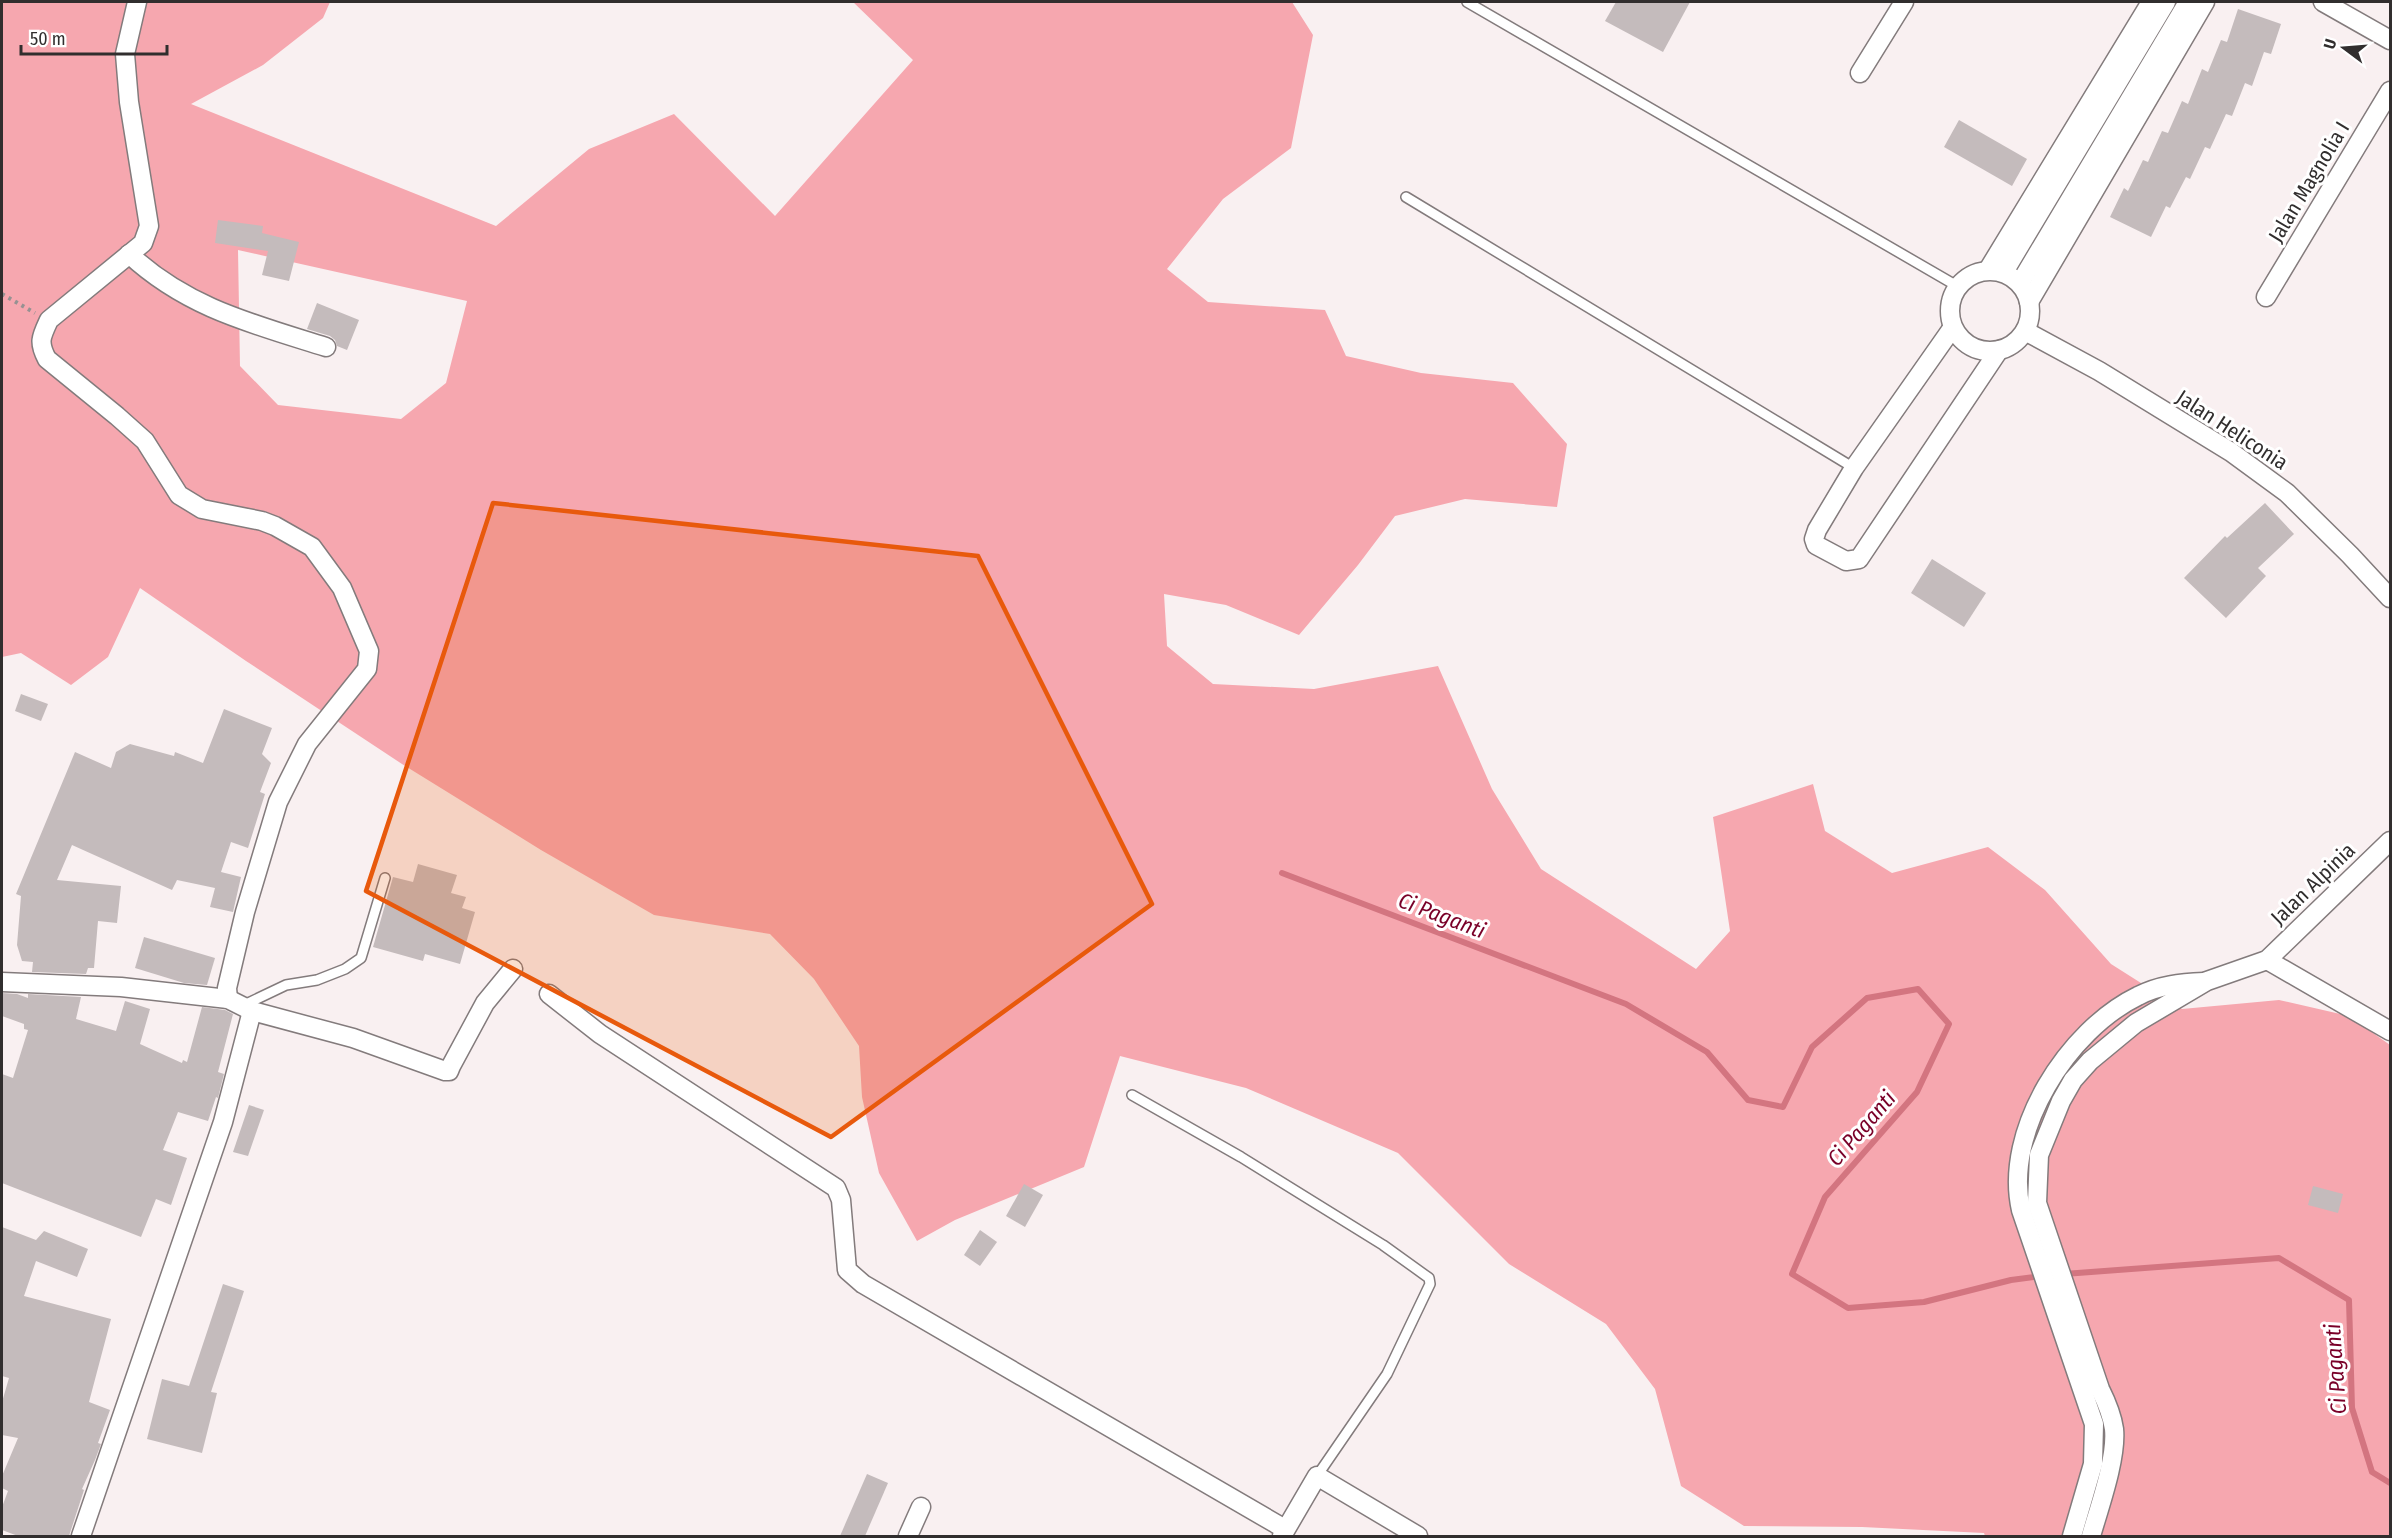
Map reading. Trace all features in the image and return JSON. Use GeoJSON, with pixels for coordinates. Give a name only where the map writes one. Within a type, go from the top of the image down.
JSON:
{"type":"FeatureCollection","features":[{"type":"Feature","properties":{"kind":"street"},"geometry":{"type":"LineString","coordinates":[[81,1536],[223,1122],[240,1006],[227,988],[245,912],[279,802],[307,744],[367,669],[369,651],[342,588],[312,547],[275,526],[262,521],[202,509],[178,495],[145,441],[46,359],[40,346],[49,320],[143,243],[149,226],[129,102],[125,54],[137,2]]}},
{"type":"Feature","properties":{"kind":"street"},"geometry":{"type":"LineString","coordinates":[[1860,73],[1903,2]]}},
{"type":"Feature","properties":{"kind":"street"},"geometry":{"type":"LineString","coordinates":[[1996,271],[2151,2]]}},
{"type":"Feature","properties":{"kind":"street"},"geometry":{"type":"LineString","coordinates":[[1996,271],[2166,2]]}},
{"type":"Feature","properties":{"kind":"street"},"geometry":{"type":"LineString","coordinates":[[2020,283],[2188,2]]}},
{"type":"Feature","properties":{"kind":"street"},"geometry":{"type":"LineString","coordinates":[[2029,302],[2205,2]]}},
{"type":"Feature","properties":{"kind":"street"},"geometry":{"type":"LineString","coordinates":[[2323,2],[2391,40]]}},
{"type":"Feature","properties":{"kind":"street","name":"Jalan Magnolia I"},"geometry":{"type":"LineString","coordinates":[[2266,297],[2391,91]]}},
{"type":"Feature","properties":{"kind":"street"},"geometry":{"type":"LineString","coordinates":[[129,254],[152,275],[185,296],[243,321],[326,347]]}},
{"type":"Feature","properties":{"kind":"street"},"geometry":{"type":"LineString","coordinates":[[1996,271],[2020,283],[2029,302],[2030,317],[2025,331],[2018,340],[1999,350],[1980,350],[1964,342],[1953,327],[1950,306],[1957,286],[1971,275],[1996,271]]}},
{"type":"Feature","properties":{"kind":"street"},"geometry":{"type":"LineString","coordinates":[[1953,327],[1854,468],[1817,530],[1814,539],[1816,545],[1840,558],[1852,561],[1859,559],[1999,350]]}},
{"type":"Feature","properties":{"kind":"street","name":"Jalan Heliconia"},"geometry":{"type":"LineString","coordinates":[[2025,331],[2099,371],[2231,452],[2286,494],[2391,598]]}},
{"type":"Feature","properties":{"kind":"street","name":"Jalan Alpinia"},"geometry":{"type":"LineString","coordinates":[[2266,960],[2391,841]]}},
{"type":"Feature","properties":{"kind":"street"},"geometry":{"type":"LineString","coordinates":[[2072,1536],[2093,1464],[2094,1424],[2086,1404],[2029,1206],[2039,1155],[2061,1101],[2073,1080],[2107,1045],[2136,1023],[2207,981],[2266,960],[2391,1031]]}},
{"type":"Feature","properties":{"kind":"street"},"geometry":{"type":"LineString","coordinates":[[2,982],[122,987],[240,1006],[353,1038],[438,1070],[449,1071],[485,1004],[513,969]]}},
{"type":"Feature","properties":{"kind":"street"},"geometry":{"type":"LineString","coordinates":[[549,994],[600,1034],[836,1188],[841,1200],[847,1270],[857,1280],[1283,1533],[1317,1476],[1418,1536]]}},
{"type":"Feature","properties":{"kind":"street"},"geometry":{"type":"LineString","coordinates":[[2029,1206],[2107,1403],[2114,1429],[2113,1449],[2091,1536]]}},
{"type":"Feature","properties":{"kind":"street"},"geometry":{"type":"LineString","coordinates":[[908,1536],[921,1507]]}},
{"type":"Feature","properties":{"kind":"lane"},"geometry":{"type":"LineString","coordinates":[[1467,2],[1957,286]]}},
{"type":"Feature","properties":{"kind":"lane"},"geometry":{"type":"LineString","coordinates":[[1406,197],[1854,468]]}},
{"type":"Feature","properties":{"kind":"lane"},"geometry":{"type":"LineString","coordinates":[[240,1006],[286,985],[316,980],[345,969],[362,958],[385,878]]}},
{"type":"Feature","properties":{"kind":"lane"},"geometry":{"type":"LineString","coordinates":[[1132,1095],[1270,1175],[1383,1245],[1429,1278],[1430,1284],[1387,1374],[1317,1476]]}},
{"type":"Feature","properties":{"kind":"path"},"geometry":{"type":"LineString","coordinates":[[2,294],[49,320]]}},
{"type":"Feature","properties":{"kind":"highlighted area"},"geometry":{"type":"Polygon","coordinates":[[[493,503],[978,556],[1152,904],[831,1137],[366,891],[493,503]]]}},
{"type":"Feature","properties":{"kind":"shaded area"},"geometry":{"type":"Polygon","coordinates":[[[2,2],[330,2],[323,18],[263,65],[191,104],[496,226],[589,149],[674,114],[775,216],[913,60],[853,2],[1292,2],[1313,35],[1291,148],[1223,199],[1167,269],[1208,302],[1325,310],[1346,356],[1421,373],[1513,383],[1567,444],[1557,507],[1465,499],[1395,516],[1358,565],[1299,635],[1226,605],[1164,594],[1167,646],[1213,684],[1314,689],[1438,666],[1492,789],[1541,869],[1696,969],[1730,931],[1713,817],[1813,784],[1825,831],[1892,873],[1988,847],[2045,890],[2111,964],[2182,1009],[2279,1000],[2349,1016],[2390,1045],[2390,1536],[1985,1536],[1984,1533],[1862,1527],[1744,1526],[1681,1486],[1655,1389],[1606,1324],[1509,1264],[1398,1153],[1246,1088],[1120,1056],[1084,1167],[955,1220],[917,1241],[879,1173],[862,1097],[859,1046],[814,979],[770,934],[654,915],[541,850],[402,764],[140,588],[108,657],[71,685],[21,653],[2,657],[2,2]],[[238,250],[240,366],[278,405],[401,419],[446,383],[467,301],[238,250]]]}},
{"type":"Feature","properties":{"kind":"building"},"geometry":{"type":"Polygon","coordinates":[[[1616,2],[1690,2],[1663,52],[1605,21],[1616,2]]]}},
{"type":"Feature","properties":{"kind":"building"},"geometry":{"type":"Polygon","coordinates":[[[2238,9],[2281,24],[2271,54],[2264,52],[2252,86],[2245,83],[2232,116],[2226,114],[2210,149],[2205,147],[2190,179],[2186,177],[2170,208],[2166,206],[2151,237],[2110,217],[2124,188],[2128,191],[2143,160],[2148,162],[2162,131],[2168,133],[2182,101],[2188,104],[2202,69],[2208,72],[2221,40],[2227,42],[2238,9]]]}},
{"type":"Feature","properties":{"kind":"building"},"geometry":{"type":"Polygon","coordinates":[[[1959,120],[2027,159],[2012,186],[1944,147],[1959,120]]]}},
{"type":"Feature","properties":{"kind":"building"},"geometry":{"type":"Polygon","coordinates":[[[218,220],[263,226],[262,233],[299,242],[289,281],[262,275],[268,251],[215,243],[218,220]]]}},
{"type":"Feature","properties":{"kind":"building"},"geometry":{"type":"Polygon","coordinates":[[[317,303],[359,320],[347,350],[337,346],[335,340],[330,336],[307,329],[317,303]]]}},
{"type":"Feature","properties":{"kind":"building"},"geometry":{"type":"Polygon","coordinates":[[[2265,503],[2294,534],[2258,568],[2266,576],[2226,618],[2184,578],[2225,536],[2227,538],[2265,503]]]}},
{"type":"Feature","properties":{"kind":"building"},"geometry":{"type":"Polygon","coordinates":[[[1932,559],[1986,593],[1964,627],[1911,593],[1932,559]]]}},
{"type":"Feature","properties":{"kind":"building"},"geometry":{"type":"Polygon","coordinates":[[[21,694],[48,704],[41,721],[15,711],[21,694]]]}},
{"type":"Feature","properties":{"kind":"building"},"geometry":{"type":"Polygon","coordinates":[[[224,709],[272,728],[262,754],[271,763],[260,792],[265,794],[248,848],[231,842],[221,872],[241,877],[233,912],[210,907],[215,888],[177,880],[172,890],[72,845],[57,880],[121,886],[117,923],[98,921],[94,968],[88,968],[86,974],[32,972],[33,962],[22,961],[17,945],[21,896],[16,894],[75,752],[111,768],[116,752],[130,744],[174,756],[175,752],[203,763],[224,709]]]}},
{"type":"Feature","properties":{"kind":"building"},"geometry":{"type":"Polygon","coordinates":[[[418,864],[457,875],[451,893],[466,897],[462,908],[475,912],[460,964],[425,954],[423,961],[373,947],[393,877],[413,882],[418,864]]]}},
{"type":"Feature","properties":{"kind":"building"},"geometry":{"type":"Polygon","coordinates":[[[144,937],[215,958],[207,985],[184,983],[135,968],[144,937]]]}},
{"type":"Feature","properties":{"kind":"building"},"geometry":{"type":"Polygon","coordinates":[[[2,993],[17,994],[28,998],[28,994],[81,997],[76,1019],[116,1031],[125,1001],[150,1009],[140,1044],[182,1063],[183,1060],[187,1062],[202,1007],[225,1010],[233,1014],[218,1072],[224,1074],[218,1098],[216,1097],[208,1121],[178,1112],[163,1150],[187,1158],[171,1205],[156,1199],[141,1237],[2,1183],[2,1074],[13,1078],[28,1030],[24,1029],[24,1024],[2,1016],[2,993]]]}},
{"type":"Feature","properties":{"kind":"building"},"geometry":{"type":"Polygon","coordinates":[[[249,1105],[264,1110],[248,1156],[233,1152],[249,1105]]]}},
{"type":"Feature","properties":{"kind":"building"},"geometry":{"type":"Polygon","coordinates":[[[1024,1184],[1043,1195],[1025,1227],[1006,1216],[1024,1184]]]}},
{"type":"Feature","properties":{"kind":"building"},"geometry":{"type":"Polygon","coordinates":[[[2313,1186],[2343,1194],[2338,1213],[2308,1205],[2313,1186]]]}},
{"type":"Feature","properties":{"kind":"building"},"geometry":{"type":"Polygon","coordinates":[[[2,1227],[36,1240],[44,1231],[88,1249],[77,1277],[36,1261],[24,1296],[111,1319],[89,1402],[110,1410],[98,1443],[101,1444],[82,1489],[84,1490],[69,1536],[18,1536],[2,1530],[2,1507],[8,1491],[2,1488],[2,1476],[18,1438],[2,1435],[2,1402],[9,1378],[2,1376],[2,1227]]]}},
{"type":"Feature","properties":{"kind":"building"},"geometry":{"type":"Polygon","coordinates":[[[980,1230],[997,1242],[980,1266],[964,1255],[980,1230]]]}},
{"type":"Feature","properties":{"kind":"building"},"geometry":{"type":"Polygon","coordinates":[[[223,1284],[244,1291],[211,1392],[217,1393],[202,1453],[147,1439],[162,1379],[189,1386],[223,1284]]]}},
{"type":"Feature","properties":{"kind":"building"},"geometry":{"type":"Polygon","coordinates":[[[867,1474],[888,1483],[865,1536],[840,1536],[867,1474]]]}},
{"type":"Feature","properties":{"kind":"waterway","name":"Ci Paganti"},"geometry":{"type":"LineString","coordinates":[[1282,873],[1626,1004],[1707,1052],[1748,1100],[1783,1107],[1812,1047],[1867,998],[1918,989],[1949,1024],[1917,1092],[1825,1197],[1792,1274],[1848,1308],[1924,1302],[2011,1280],[2042,1276]]}},
{"type":"Feature","properties":{"kind":"waterway","name":"Ci Paganti"},"geometry":{"type":"LineString","coordinates":[[2064,1274],[2279,1258],[2349,1300],[2352,1408],[2372,1472],[2390,1483]]}}]}
